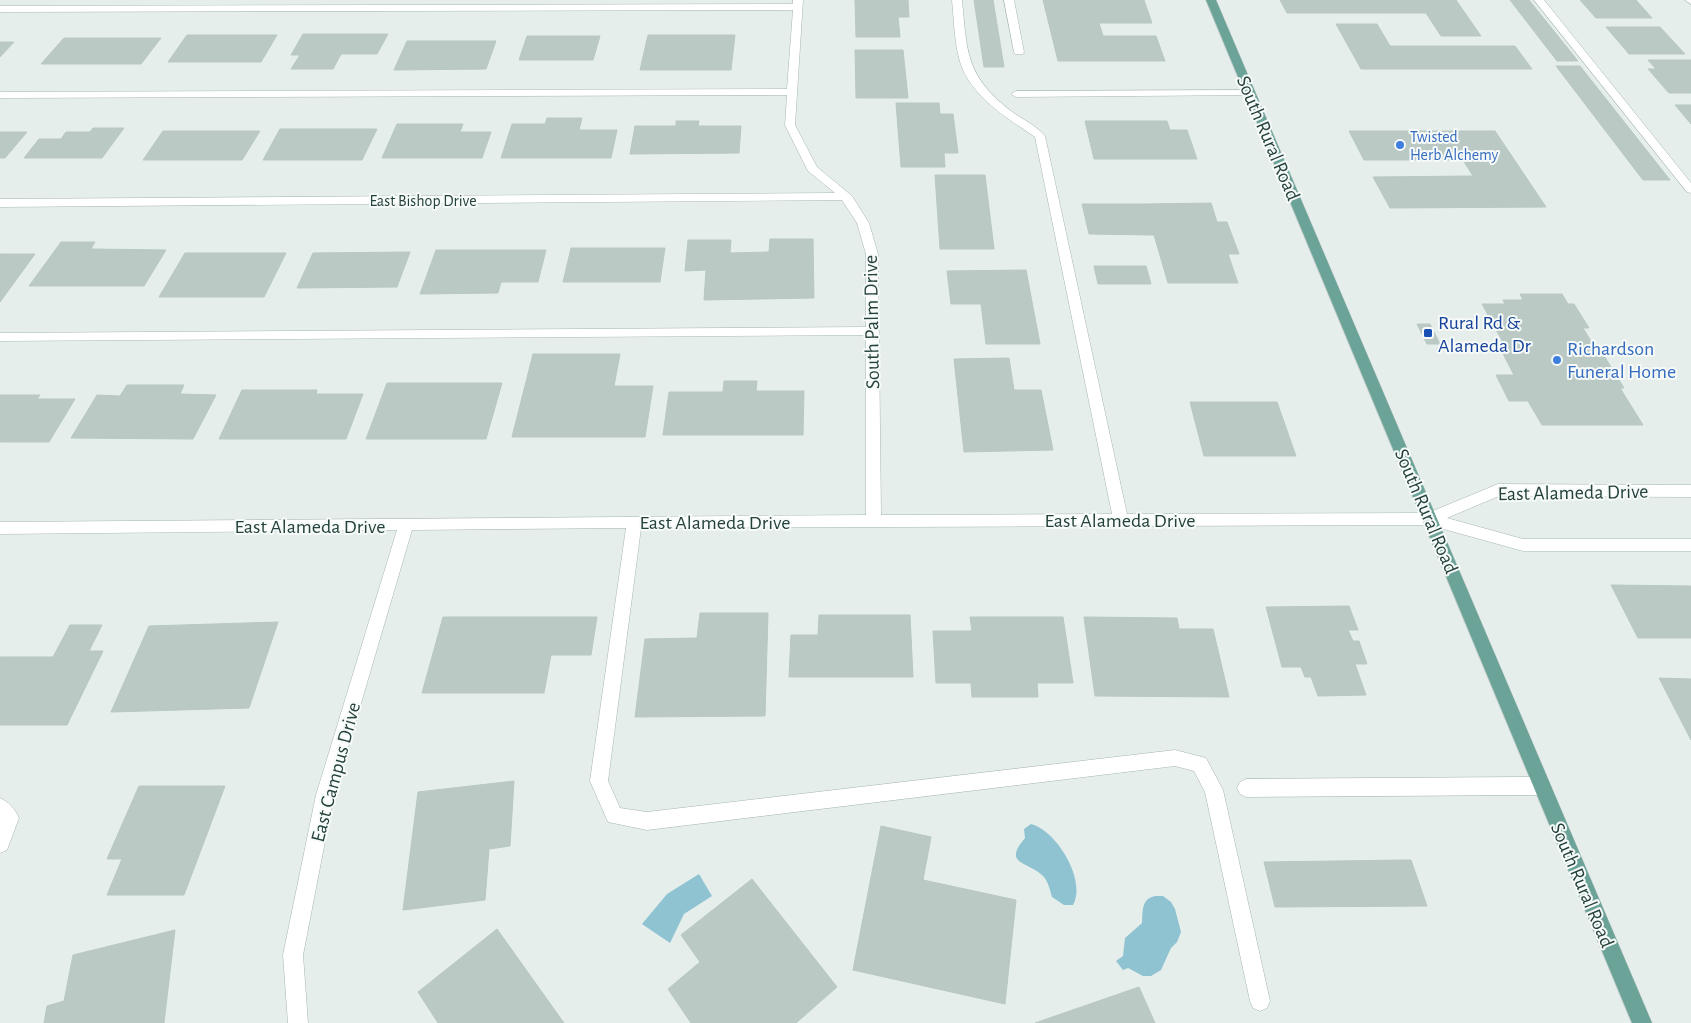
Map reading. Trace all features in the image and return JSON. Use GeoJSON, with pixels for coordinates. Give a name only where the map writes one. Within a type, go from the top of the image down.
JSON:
{"type":"FeatureCollection","features":[{"type":"Feature","properties":{"kind":"main road","name":"South Rural Road"},"geometry":{"type":"LineString","coordinates":[[1211,0],[1642,1023]]}},
{"type":"Feature","properties":{"kind":"street"},"geometry":{"type":"LineString","coordinates":[[957,0],[965,64],[978,87],[1012,116],[1040,136],[1121,521]]}},
{"type":"Feature","properties":{"kind":"street"},"geometry":{"type":"LineString","coordinates":[[1009,0],[1019,52]]}},
{"type":"Feature","properties":{"kind":"street"},"geometry":{"type":"LineString","coordinates":[[1539,0],[1691,190]]}},
{"type":"Feature","properties":{"kind":"street"},"geometry":{"type":"LineString","coordinates":[[0,9],[798,4]]}},
{"type":"Feature","properties":{"kind":"street","name":"South Palm Drive"},"geometry":{"type":"LineString","coordinates":[[798,4],[790,125],[812,169],[846,196],[864,223],[872,254],[874,522]]}},
{"type":"Feature","properties":{"kind":"street"},"geometry":{"type":"LineString","coordinates":[[0,95],[792,92]]}},
{"type":"Feature","properties":{"kind":"street"},"geometry":{"type":"LineString","coordinates":[[1016,94],[1250,93]]}},
{"type":"Feature","properties":{"kind":"street","name":"East Bishop Drive"},"geometry":{"type":"LineString","coordinates":[[0,203],[846,196]]}},
{"type":"Feature","properties":{"kind":"street"},"geometry":{"type":"LineString","coordinates":[[0,337],[872,331]]}},
{"type":"Feature","properties":{"kind":"street","name":"East Alameda Drive"},"geometry":{"type":"LineString","coordinates":[[1429,519],[1498,490],[1691,490]]}},
{"type":"Feature","properties":{"kind":"street","name":"East Alameda Drive"},"geometry":{"type":"LineString","coordinates":[[0,528],[634,522],[1429,519],[1523,545],[1691,546]]}},
{"type":"Feature","properties":{"kind":"street"},"geometry":{"type":"LineString","coordinates":[[634,522],[599,780],[614,816],[647,821],[1175,758],[1200,764],[1214,790],[1260,1001]]}},
{"type":"Feature","properties":{"kind":"street","name":"East Campus Drive"},"geometry":{"type":"LineString","coordinates":[[298,1023],[293,955],[325,795],[406,525]]}},
{"type":"Feature","properties":{"kind":"street"},"geometry":{"type":"LineString","coordinates":[[1246,788],[1541,786]]}},
{"type":"Feature","properties":{"kind":"street"},"geometry":{"type":"LineString","coordinates":[[0,807],[10,818],[0,844]]}},
{"type":"Feature","properties":{"kind":"water"},"geometry":{"type":"Polygon","coordinates":[[[1031,824],[1041,828],[1050,836],[1067,857],[1076,883],[1076,895],[1073,905],[1064,905],[1052,897],[1048,883],[1043,876],[1017,858],[1016,853],[1025,838],[1024,829],[1031,824]]]}},
{"type":"Feature","properties":{"kind":"water"},"geometry":{"type":"Polygon","coordinates":[[[699,874],[712,896],[684,914],[670,943],[642,924],[667,894],[699,874]]]}},
{"type":"Feature","properties":{"kind":"water"},"geometry":{"type":"Polygon","coordinates":[[[1155,896],[1163,896],[1171,902],[1175,909],[1181,932],[1161,970],[1151,976],[1143,976],[1128,968],[1123,970],[1116,961],[1123,956],[1125,938],[1142,923],[1145,903],[1155,896]]]}},
{"type":"Feature","properties":{"kind":"building"},"geometry":{"type":"Polygon","coordinates":[[[855,0],[908,0],[909,17],[898,17],[900,37],[856,37],[855,0]]]}},
{"type":"Feature","properties":{"kind":"building"},"geometry":{"type":"Polygon","coordinates":[[[974,0],[993,0],[1004,67],[984,67],[974,0]]]}},
{"type":"Feature","properties":{"kind":"building"},"geometry":{"type":"Polygon","coordinates":[[[1043,0],[1144,0],[1152,23],[1099,23],[1103,36],[1156,36],[1165,61],[1058,61],[1043,0]]]}},
{"type":"Feature","properties":{"kind":"building"},"geometry":{"type":"Polygon","coordinates":[[[1280,0],[1456,0],[1481,36],[1441,36],[1426,13],[1287,13],[1280,0]]]}},
{"type":"Feature","properties":{"kind":"building"},"geometry":{"type":"Polygon","coordinates":[[[1510,0],[1529,0],[1578,61],[1557,61],[1510,0]]]}},
{"type":"Feature","properties":{"kind":"building"},"geometry":{"type":"Polygon","coordinates":[[[1580,0],[1636,0],[1652,18],[1596,18],[1580,0]]]}},
{"type":"Feature","properties":{"kind":"building"},"geometry":{"type":"Polygon","coordinates":[[[1336,24],[1377,24],[1390,46],[1515,46],[1532,69],[1361,69],[1336,24]]]}},
{"type":"Feature","properties":{"kind":"building"},"geometry":{"type":"Polygon","coordinates":[[[1606,27],[1660,27],[1685,54],[1629,54],[1606,27]]]}},
{"type":"Feature","properties":{"kind":"building"},"geometry":{"type":"Polygon","coordinates":[[[303,34],[388,34],[377,54],[341,54],[333,69],[291,69],[300,55],[291,55],[303,34]]]}},
{"type":"Feature","properties":{"kind":"building"},"geometry":{"type":"Polygon","coordinates":[[[187,35],[277,35],[261,62],[168,62],[187,35]]]}},
{"type":"Feature","properties":{"kind":"building"},"geometry":{"type":"Polygon","coordinates":[[[648,35],[735,35],[731,70],[640,70],[648,35]]]}},
{"type":"Feature","properties":{"kind":"building"},"geometry":{"type":"Polygon","coordinates":[[[527,36],[600,36],[593,60],[519,60],[527,36]]]}},
{"type":"Feature","properties":{"kind":"building"},"geometry":{"type":"Polygon","coordinates":[[[64,38],[161,38],[141,64],[41,64],[64,38]]]}},
{"type":"Feature","properties":{"kind":"building"},"geometry":{"type":"Polygon","coordinates":[[[407,41],[496,41],[486,69],[394,70],[407,41]]]}},
{"type":"Feature","properties":{"kind":"building"},"geometry":{"type":"Polygon","coordinates":[[[0,42],[14,42],[0,57],[0,42]]]}},
{"type":"Feature","properties":{"kind":"building"},"geometry":{"type":"Polygon","coordinates":[[[855,50],[903,50],[908,98],[856,98],[855,50]]]}},
{"type":"Feature","properties":{"kind":"building"},"geometry":{"type":"Polygon","coordinates":[[[1648,60],[1691,60],[1691,93],[1669,93],[1648,69],[1656,69],[1648,60]]]}},
{"type":"Feature","properties":{"kind":"building"},"geometry":{"type":"Polygon","coordinates":[[[1556,66],[1580,66],[1670,180],[1643,180],[1556,66]]]}},
{"type":"Feature","properties":{"kind":"building"},"geometry":{"type":"Polygon","coordinates":[[[896,103],[939,103],[940,114],[953,114],[958,153],[944,153],[945,167],[901,167],[896,103]]]}},
{"type":"Feature","properties":{"kind":"building"},"geometry":{"type":"Polygon","coordinates":[[[1675,105],[1691,105],[1691,124],[1675,105]]]}},
{"type":"Feature","properties":{"kind":"building"},"geometry":{"type":"Polygon","coordinates":[[[547,118],[582,118],[579,130],[617,130],[611,158],[501,158],[512,124],[545,124],[547,118]]]}},
{"type":"Feature","properties":{"kind":"building"},"geometry":{"type":"Polygon","coordinates":[[[676,121],[699,121],[698,126],[741,126],[739,153],[630,154],[635,126],[676,126],[676,121]]]}},
{"type":"Feature","properties":{"kind":"building"},"geometry":{"type":"Polygon","coordinates":[[[1085,121],[1167,121],[1170,130],[1187,130],[1197,159],[1094,159],[1085,121]]]}},
{"type":"Feature","properties":{"kind":"building"},"geometry":{"type":"Polygon","coordinates":[[[397,124],[463,124],[460,132],[491,132],[482,158],[382,158],[397,124]]]}},
{"type":"Feature","properties":{"kind":"building"},"geometry":{"type":"Polygon","coordinates":[[[93,128],[124,128],[102,158],[24,158],[39,139],[61,139],[66,132],[90,132],[93,128]]]}},
{"type":"Feature","properties":{"kind":"building"},"geometry":{"type":"Polygon","coordinates":[[[280,129],[377,129],[362,160],[263,160],[280,129]]]}},
{"type":"Feature","properties":{"kind":"building"},"geometry":{"type":"Polygon","coordinates":[[[163,131],[260,131],[242,160],[143,160],[163,131]]]}},
{"type":"Feature","properties":{"kind":"building"},"geometry":{"type":"Polygon","coordinates":[[[1349,131],[1495,131],[1546,207],[1390,208],[1373,177],[1473,176],[1463,160],[1364,160],[1349,131]]]}},
{"type":"Feature","properties":{"kind":"building"},"geometry":{"type":"Polygon","coordinates":[[[0,132],[27,132],[5,158],[0,158],[0,132]]]}},
{"type":"Feature","properties":{"kind":"building"},"geometry":{"type":"Polygon","coordinates":[[[935,175],[985,175],[994,249],[940,249],[935,175]]]}},
{"type":"Feature","properties":{"kind":"building"},"geometry":{"type":"Polygon","coordinates":[[[1211,203],[1217,222],[1227,222],[1239,254],[1228,254],[1238,283],[1168,283],[1145,204],[1211,203]]]}},
{"type":"Feature","properties":{"kind":"building"},"geometry":{"type":"Polygon","coordinates":[[[1082,204],[1145,204],[1154,235],[1089,234],[1082,204]]]}},
{"type":"Feature","properties":{"kind":"building"},"geometry":{"type":"Polygon","coordinates":[[[770,239],[813,239],[814,298],[704,300],[706,270],[685,271],[688,240],[731,240],[730,253],[769,252],[770,239]]]}},
{"type":"Feature","properties":{"kind":"building"},"geometry":{"type":"Polygon","coordinates":[[[61,242],[95,242],[91,249],[166,250],[144,286],[29,286],[61,242]]]}},
{"type":"Feature","properties":{"kind":"building"},"geometry":{"type":"Polygon","coordinates":[[[571,248],[665,248],[660,282],[563,282],[571,248]]]}},
{"type":"Feature","properties":{"kind":"building"},"geometry":{"type":"Polygon","coordinates":[[[436,250],[546,250],[538,282],[501,282],[498,293],[420,294],[436,250]]]}},
{"type":"Feature","properties":{"kind":"building"},"geometry":{"type":"Polygon","coordinates":[[[410,252],[397,287],[297,288],[313,253],[410,252]]]}},
{"type":"Feature","properties":{"kind":"building"},"geometry":{"type":"Polygon","coordinates":[[[185,253],[286,253],[264,297],[159,297],[185,253]]]}},
{"type":"Feature","properties":{"kind":"building"},"geometry":{"type":"Polygon","coordinates":[[[0,254],[35,254],[0,302],[0,254]]]}},
{"type":"Feature","properties":{"kind":"building"},"geometry":{"type":"Polygon","coordinates":[[[1094,266],[1146,266],[1151,284],[1098,284],[1094,266]]]}},
{"type":"Feature","properties":{"kind":"building"},"geometry":{"type":"Polygon","coordinates":[[[1026,270],[1040,344],[986,344],[981,304],[951,304],[947,271],[1026,270]]]}},
{"type":"Feature","properties":{"kind":"building","name":"Richardson Funeral Home"},"geometry":{"type":"Polygon","coordinates":[[[1520,294],[1562,294],[1568,304],[1574,304],[1589,328],[1583,328],[1594,346],[1598,346],[1624,388],[1620,388],[1643,425],[1542,425],[1528,401],[1509,401],[1496,375],[1514,375],[1499,346],[1505,346],[1482,304],[1505,304],[1503,300],[1523,300],[1520,294]]]}},
{"type":"Feature","properties":{"kind":"building"},"geometry":{"type":"Polygon","coordinates":[[[1417,324],[1430,324],[1440,344],[1427,344],[1417,324]]]}},
{"type":"Feature","properties":{"kind":"building"},"geometry":{"type":"Polygon","coordinates":[[[533,354],[620,354],[614,386],[653,386],[645,437],[512,437],[533,354]]]}},
{"type":"Feature","properties":{"kind":"building"},"geometry":{"type":"Polygon","coordinates":[[[1009,358],[1014,390],[1041,390],[1053,450],[964,452],[954,359],[1009,358]]]}},
{"type":"Feature","properties":{"kind":"building"},"geometry":{"type":"Polygon","coordinates":[[[724,381],[757,381],[756,391],[804,391],[803,435],[663,435],[669,392],[723,392],[724,381]]]}},
{"type":"Feature","properties":{"kind":"building"},"geometry":{"type":"Polygon","coordinates":[[[387,383],[502,383],[486,439],[366,439],[387,383]]]}},
{"type":"Feature","properties":{"kind":"building"},"geometry":{"type":"Polygon","coordinates":[[[127,385],[184,385],[180,394],[216,395],[193,439],[71,438],[97,395],[120,396],[127,385]]]}},
{"type":"Feature","properties":{"kind":"building"},"geometry":{"type":"Polygon","coordinates":[[[242,390],[317,390],[316,394],[363,394],[346,439],[219,439],[242,390]]]}},
{"type":"Feature","properties":{"kind":"building"},"geometry":{"type":"Polygon","coordinates":[[[0,395],[40,395],[37,399],[75,399],[49,442],[0,442],[0,395]]]}},
{"type":"Feature","properties":{"kind":"building"},"geometry":{"type":"Polygon","coordinates":[[[1190,402],[1277,402],[1296,456],[1204,456],[1190,402]]]}},
{"type":"Feature","properties":{"kind":"building"},"geometry":{"type":"Polygon","coordinates":[[[1611,585],[1691,586],[1691,638],[1638,638],[1611,585]]]}},
{"type":"Feature","properties":{"kind":"building"},"geometry":{"type":"Polygon","coordinates":[[[1349,606],[1358,630],[1348,630],[1353,641],[1359,641],[1367,664],[1355,664],[1366,695],[1318,696],[1311,677],[1305,677],[1301,667],[1282,667],[1266,607],[1349,606]]]}},
{"type":"Feature","properties":{"kind":"building"},"geometry":{"type":"Polygon","coordinates":[[[700,613],[768,613],[765,716],[635,717],[645,639],[697,638],[700,613]]]}},
{"type":"Feature","properties":{"kind":"building"},"geometry":{"type":"Polygon","coordinates":[[[819,615],[910,615],[913,677],[789,677],[791,635],[818,635],[819,615]]]}},
{"type":"Feature","properties":{"kind":"building"},"geometry":{"type":"Polygon","coordinates":[[[443,617],[597,617],[591,655],[551,655],[544,693],[422,693],[443,617]]]}},
{"type":"Feature","properties":{"kind":"building"},"geometry":{"type":"Polygon","coordinates":[[[970,617],[1063,617],[1073,683],[1037,683],[1038,697],[972,697],[971,683],[936,683],[933,631],[972,631],[970,617]]]}},
{"type":"Feature","properties":{"kind":"building"},"geometry":{"type":"Polygon","coordinates":[[[1084,617],[1177,618],[1179,629],[1213,629],[1229,697],[1095,696],[1084,617]]]}},
{"type":"Feature","properties":{"kind":"building"},"geometry":{"type":"Polygon","coordinates":[[[278,622],[249,708],[111,712],[149,626],[278,622]]]}},
{"type":"Feature","properties":{"kind":"building"},"geometry":{"type":"Polygon","coordinates":[[[70,625],[102,625],[89,651],[103,651],[67,725],[0,725],[0,657],[53,657],[70,625]]]}},
{"type":"Feature","properties":{"kind":"building"},"geometry":{"type":"Polygon","coordinates":[[[1659,678],[1691,679],[1691,740],[1659,678]]]}},
{"type":"Feature","properties":{"kind":"building"},"geometry":{"type":"Polygon","coordinates":[[[514,781],[510,846],[489,849],[485,900],[403,910],[418,792],[514,781]]]}},
{"type":"Feature","properties":{"kind":"building"},"geometry":{"type":"Polygon","coordinates":[[[139,786],[225,786],[184,895],[107,895],[122,859],[107,859],[139,786]]]}},
{"type":"Feature","properties":{"kind":"building"},"geometry":{"type":"Polygon","coordinates":[[[881,826],[931,837],[923,880],[1016,900],[1005,1004],[853,970],[881,826]]]}},
{"type":"Feature","properties":{"kind":"building"},"geometry":{"type":"Polygon","coordinates":[[[1411,860],[1427,906],[1275,907],[1264,862],[1411,860]]]}},
{"type":"Feature","properties":{"kind":"building"},"geometry":{"type":"Polygon","coordinates":[[[752,879],[837,987],[796,1023],[691,1023],[668,989],[700,962],[681,935],[752,879]]]}},
{"type":"Feature","properties":{"kind":"building"},"geometry":{"type":"Polygon","coordinates":[[[497,929],[564,1023],[438,1023],[418,992],[497,929]]]}},
{"type":"Feature","properties":{"kind":"building"},"geometry":{"type":"Polygon","coordinates":[[[175,930],[164,1023],[44,1023],[47,1006],[64,1001],[73,955],[175,930]]]}},
{"type":"Feature","properties":{"kind":"building"},"geometry":{"type":"Polygon","coordinates":[[[1139,987],[1155,1023],[1035,1023],[1139,987]]]}},
{"type":"Feature","properties":{"kind":"place","name":"Twisted Herb Alchemy"},"geometry":{"type":"Point","coordinates":[1400,145]}},
{"type":"Feature","properties":{"kind":"place","name":"Rural Rd & Alameda Dr"},"geometry":{"type":"Point","coordinates":[1428,333]}},
{"type":"Feature","properties":{"kind":"place","name":"Richardson Funeral Home"},"geometry":{"type":"Point","coordinates":[1557,360]}}]}
